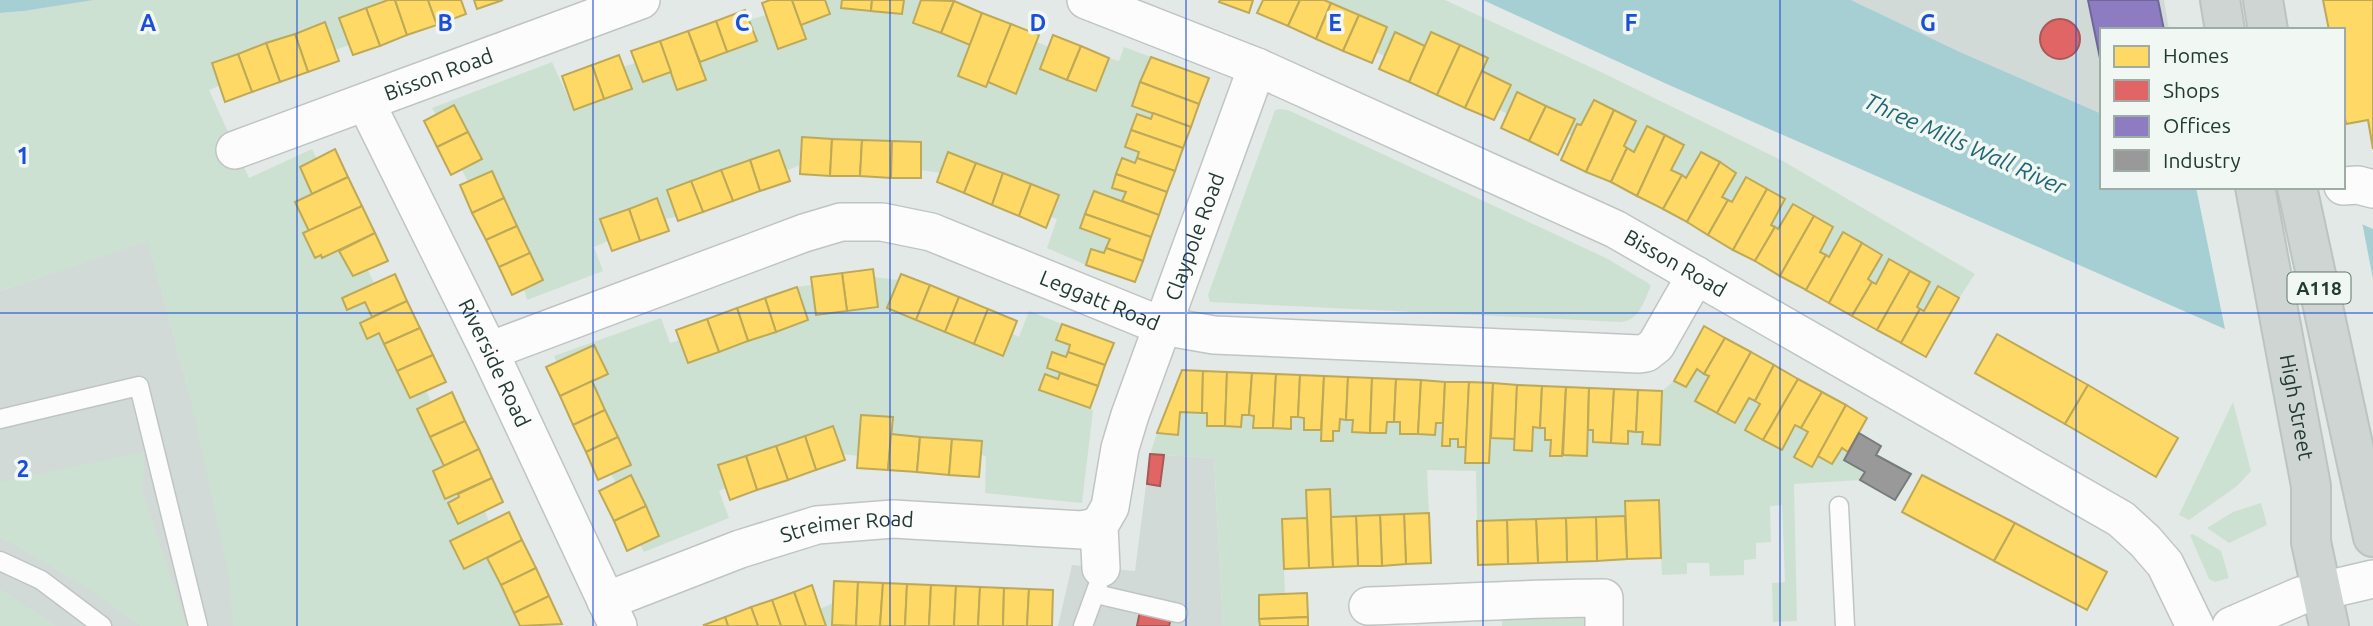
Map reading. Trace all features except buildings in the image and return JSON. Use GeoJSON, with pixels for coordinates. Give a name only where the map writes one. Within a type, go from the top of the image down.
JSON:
{"type":"FeatureCollection","features":[{"type":"Feature","properties":{"kind":"main road"},"geometry":{"type":"LineString","coordinates":[[2220,0],[2225,28]]}},
{"type":"Feature","properties":{"kind":"main road"},"geometry":{"type":"LineString","coordinates":[[2263,0],[2268,28]]}},
{"type":"Feature","properties":{"kind":"main road","name":"High Street"},"geometry":{"type":"LineString","coordinates":[[2255,189],[2311,486],[2311,542],[2329,626]]}},
{"type":"Feature","properties":{"kind":"main road","name":"A118"},"geometry":{"type":"LineString","coordinates":[[2303,190],[2339,380],[2373,537]]}},
{"type":"Feature","properties":{"kind":"street","name":"Bisson Road"},"geometry":{"type":"LineString","coordinates":[[235,150],[641,0]]}},
{"type":"Feature","properties":{"kind":"street","name":"Bisson Road"},"geometry":{"type":"LineString","coordinates":[[1086,0],[1257,67],[1615,229],[2121,519],[2165,564],[2195,626]]}},
{"type":"Feature","properties":{"kind":"street","name":"Claypole Road"},"geometry":{"type":"LineString","coordinates":[[1098,581],[1099,526],[1110,507],[1120,448],[1257,67]]}},
{"type":"Feature","properties":{"kind":"street","name":"Riverside Road"},"geometry":{"type":"LineString","coordinates":[[366,103],[489,351],[612,613]]}},
{"type":"Feature","properties":{"kind":"street"},"geometry":{"type":"LineString","coordinates":[[2345,186],[2358,185],[2373,189]]}},
{"type":"Feature","properties":{"kind":"street","name":"Leggatt Road"},"geometry":{"type":"LineString","coordinates":[[489,351],[804,233],[841,222],[882,222],[931,232],[1162,326],[1214,335],[1639,354],[1646,353],[1656,345],[1696,275]]}},
{"type":"Feature","properties":{"kind":"street","name":"Streimer Road"},"geometry":{"type":"LineString","coordinates":[[612,613],[740,548],[817,525],[892,519],[1082,530],[1099,526]]}},
{"type":"Feature","properties":{"kind":"street"},"geometry":{"type":"LineString","coordinates":[[2231,626],[2275,605],[2321,590],[2373,579]]}},
{"type":"Feature","properties":{"kind":"street"},"geometry":{"type":"LineString","coordinates":[[1368,606],[1457,615],[1554,598],[1604,598],[1604,626]]}},
{"type":"Feature","properties":{"kind":"lane"},"geometry":{"type":"LineString","coordinates":[[0,419],[139,386],[198,626]]}},
{"type":"Feature","properties":{"kind":"lane"},"geometry":{"type":"LineString","coordinates":[[1839,506],[1845,626]]}},
{"type":"Feature","properties":{"kind":"lane"},"geometry":{"type":"LineString","coordinates":[[0,561],[41,580],[102,626]]}},
{"type":"Feature","properties":{"kind":"lane"},"geometry":{"type":"LineString","coordinates":[[1083,626],[1098,581],[1178,613]]}},
{"type":"Feature","properties":{"kind":"shaded area"},"geometry":{"type":"Polygon","coordinates":[[[1851,0],[2164,0],[2169,28],[2100,28],[2100,113],[1960,52],[1851,0]]]}},
{"type":"Feature","properties":{"kind":"shaded area"},"geometry":{"type":"Polygon","coordinates":[[[148,240],[191,400],[465,626],[0,626],[0,291],[148,240]]]}},
{"type":"Feature","properties":{"kind":"shaded area"},"geometry":{"type":"Polygon","coordinates":[[[1150,454],[1214,458],[1223,626],[1058,626],[1072,565],[1135,571],[1150,454]]]}},
{"type":"Feature","properties":{"kind":"green space"},"geometry":{"type":"Polygon","coordinates":[[[94,0],[388,0],[339,18],[349,45],[335,50],[325,23],[212,63],[219,86],[209,90],[249,178],[312,149],[317,159],[300,167],[312,194],[296,202],[309,231],[303,234],[315,258],[321,255],[323,258],[339,251],[353,276],[368,270],[374,283],[342,299],[348,310],[365,302],[372,317],[360,324],[367,339],[379,333],[410,398],[426,390],[431,402],[417,409],[444,466],[433,472],[445,499],[458,494],[459,497],[448,503],[458,524],[485,511],[489,522],[450,542],[464,569],[487,558],[520,626],[233,626],[229,575],[191,400],[148,241],[0,291],[0,13],[94,0]]]}},
{"type":"Feature","properties":{"kind":"green space"},"geometry":{"type":"Polygon","coordinates":[[[825,0],[842,0],[842,8],[902,14],[904,0],[921,0],[913,23],[970,45],[958,76],[986,87],[988,82],[1016,93],[1037,42],[1049,47],[1040,69],[1096,91],[1109,58],[1119,61],[1124,47],[1151,57],[1140,82],[1153,113],[1151,119],[1137,114],[1125,146],[1139,152],[1135,163],[1121,158],[1113,188],[1126,192],[1122,201],[1094,192],[1080,228],[1110,239],[1104,253],[1091,249],[1086,265],[1047,248],[1057,219],[1051,217],[1059,195],[949,152],[941,173],[921,170],[921,142],[802,137],[800,165],[786,171],[779,150],[667,190],[676,217],[665,219],[657,199],[601,219],[608,241],[594,247],[603,271],[527,300],[524,289],[543,280],[492,171],[468,182],[462,170],[482,159],[454,105],[436,115],[432,108],[552,62],[574,110],[631,89],[623,67],[635,63],[643,82],[671,72],[678,90],[706,80],[700,62],[757,41],[749,20],[766,15],[778,49],[806,39],[801,25],[830,14],[825,0]]]}},
{"type":"Feature","properties":{"kind":"green space"},"geometry":{"type":"Polygon","coordinates":[[[1324,0],[1445,0],[1783,161],[1975,274],[1959,298],[1938,286],[1924,311],[1917,307],[1930,282],[1889,259],[1876,284],[1868,279],[1882,254],[1843,233],[1829,257],[1820,252],[1833,227],[1793,204],[1778,229],[1771,225],[1785,199],[1746,177],[1732,202],[1722,197],[1736,173],[1701,152],[1686,178],[1671,170],[1684,145],[1647,126],[1634,152],[1624,146],[1636,121],[1594,100],[1572,136],[1568,134],[1574,119],[1518,92],[1508,114],[1499,110],[1510,85],[1482,71],[1487,57],[1432,32],[1425,46],[1395,33],[1384,56],[1376,52],[1387,27],[1324,0]]]}},
{"type":"Feature","properties":{"kind":"green space"},"geometry":{"type":"Polygon","coordinates":[[[1275,110],[1288,110],[1606,258],[1651,286],[1643,304],[1637,314],[1621,322],[1210,302],[1208,295],[1275,110]]]}},
{"type":"Feature","properties":{"kind":"green space"},"geometry":{"type":"Polygon","coordinates":[[[874,277],[899,280],[1019,337],[1029,311],[1062,324],[1056,340],[1070,345],[1066,357],[1052,353],[1047,368],[1060,373],[1058,379],[1045,374],[1039,390],[1093,410],[1082,503],[985,493],[986,456],[981,455],[982,441],[891,434],[893,418],[861,415],[858,456],[842,454],[833,426],[719,465],[726,488],[719,491],[729,518],[644,552],[640,545],[659,536],[632,476],[616,483],[611,474],[630,465],[592,381],[607,374],[557,363],[554,356],[661,318],[670,343],[680,340],[689,363],[807,320],[797,287],[812,285],[816,315],[877,307],[874,277]]]}},
{"type":"Feature","properties":{"kind":"green space"},"geometry":{"type":"Polygon","coordinates":[[[1697,369],[1760,404],[1746,429],[1781,450],[1795,425],[1808,432],[1795,457],[1811,467],[1818,456],[1842,448],[1848,452],[1844,460],[1865,472],[1860,480],[1794,484],[1797,621],[1773,622],[1772,583],[1785,582],[1782,505],[1770,506],[1771,542],[1756,543],[1756,559],[1744,560],[1744,575],[1710,576],[1709,563],[1687,563],[1687,574],[1662,575],[1658,500],[1625,501],[1625,516],[1477,521],[1476,471],[1427,470],[1429,513],[1331,517],[1330,490],[1306,490],[1307,518],[1282,519],[1285,594],[1259,595],[1260,626],[1223,626],[1214,458],[1150,454],[1157,433],[1178,434],[1180,412],[1207,413],[1207,426],[1241,427],[1242,415],[1254,416],[1254,428],[1290,429],[1291,417],[1304,418],[1304,430],[1321,430],[1321,440],[1332,441],[1333,431],[1339,431],[1340,419],[1353,420],[1352,432],[1386,433],[1387,422],[1400,422],[1400,434],[1435,435],[1436,423],[1443,423],[1442,445],[1450,446],[1450,439],[1458,439],[1466,447],[1466,463],[1489,463],[1491,438],[1515,439],[1514,450],[1532,451],[1533,427],[1545,428],[1545,440],[1551,440],[1562,456],[1587,456],[1588,430],[1593,430],[1593,442],[1627,444],[1628,431],[1643,432],[1642,444],[1659,445],[1662,391],[1674,381],[1686,387],[1697,369]]]}},
{"type":"Feature","properties":{"kind":"green space"},"geometry":{"type":"Polygon","coordinates":[[[2233,402],[2251,471],[2237,486],[2189,520],[2179,515],[2233,402]]]}},
{"type":"Feature","properties":{"kind":"green space"},"geometry":{"type":"Polygon","coordinates":[[[145,452],[142,491],[187,626],[140,626],[87,588],[0,538],[0,482],[145,452]]]}},
{"type":"Feature","properties":{"kind":"green space"},"geometry":{"type":"Polygon","coordinates":[[[2261,503],[2267,525],[2229,543],[2207,528],[2233,512],[2261,503]]]}},
{"type":"Feature","properties":{"kind":"green space"},"geometry":{"type":"Polygon","coordinates":[[[2193,534],[2221,551],[2229,578],[2215,582],[2209,579],[2190,535],[2193,534]]]}},
{"type":"Feature","properties":{"kind":"green space"},"geometry":{"type":"Polygon","coordinates":[[[0,589],[56,626],[0,626],[0,589]]]}},
{"type":"Feature","properties":{"kind":"green space"},"geometry":{"type":"Polygon","coordinates":[[[833,603],[832,625],[849,626],[826,626],[820,609],[833,603]]]}},
{"type":"Feature","properties":{"kind":"green space"},"geometry":{"type":"Polygon","coordinates":[[[1584,618],[1584,626],[1502,626],[1502,619],[1584,618]]]}},
{"type":"Feature","properties":{"kind":"water"},"geometry":{"type":"Polygon","coordinates":[[[0,0],[94,0],[0,13],[0,0]]]}},
{"type":"Feature","properties":{"kind":"water","name":"Three Mills Wall River"},"geometry":{"type":"Polygon","coordinates":[[[1483,0],[1851,0],[1960,52],[2100,113],[2100,189],[2283,189],[2373,229],[2373,394],[1669,85],[1483,0]]]}},
{"type":"Feature","properties":{"kind":"pier"},"geometry":{"type":"Polygon","coordinates":[[[2196,189],[2285,189],[2362,222],[2373,279],[2373,396],[2226,334],[2196,189]]]}}]}
